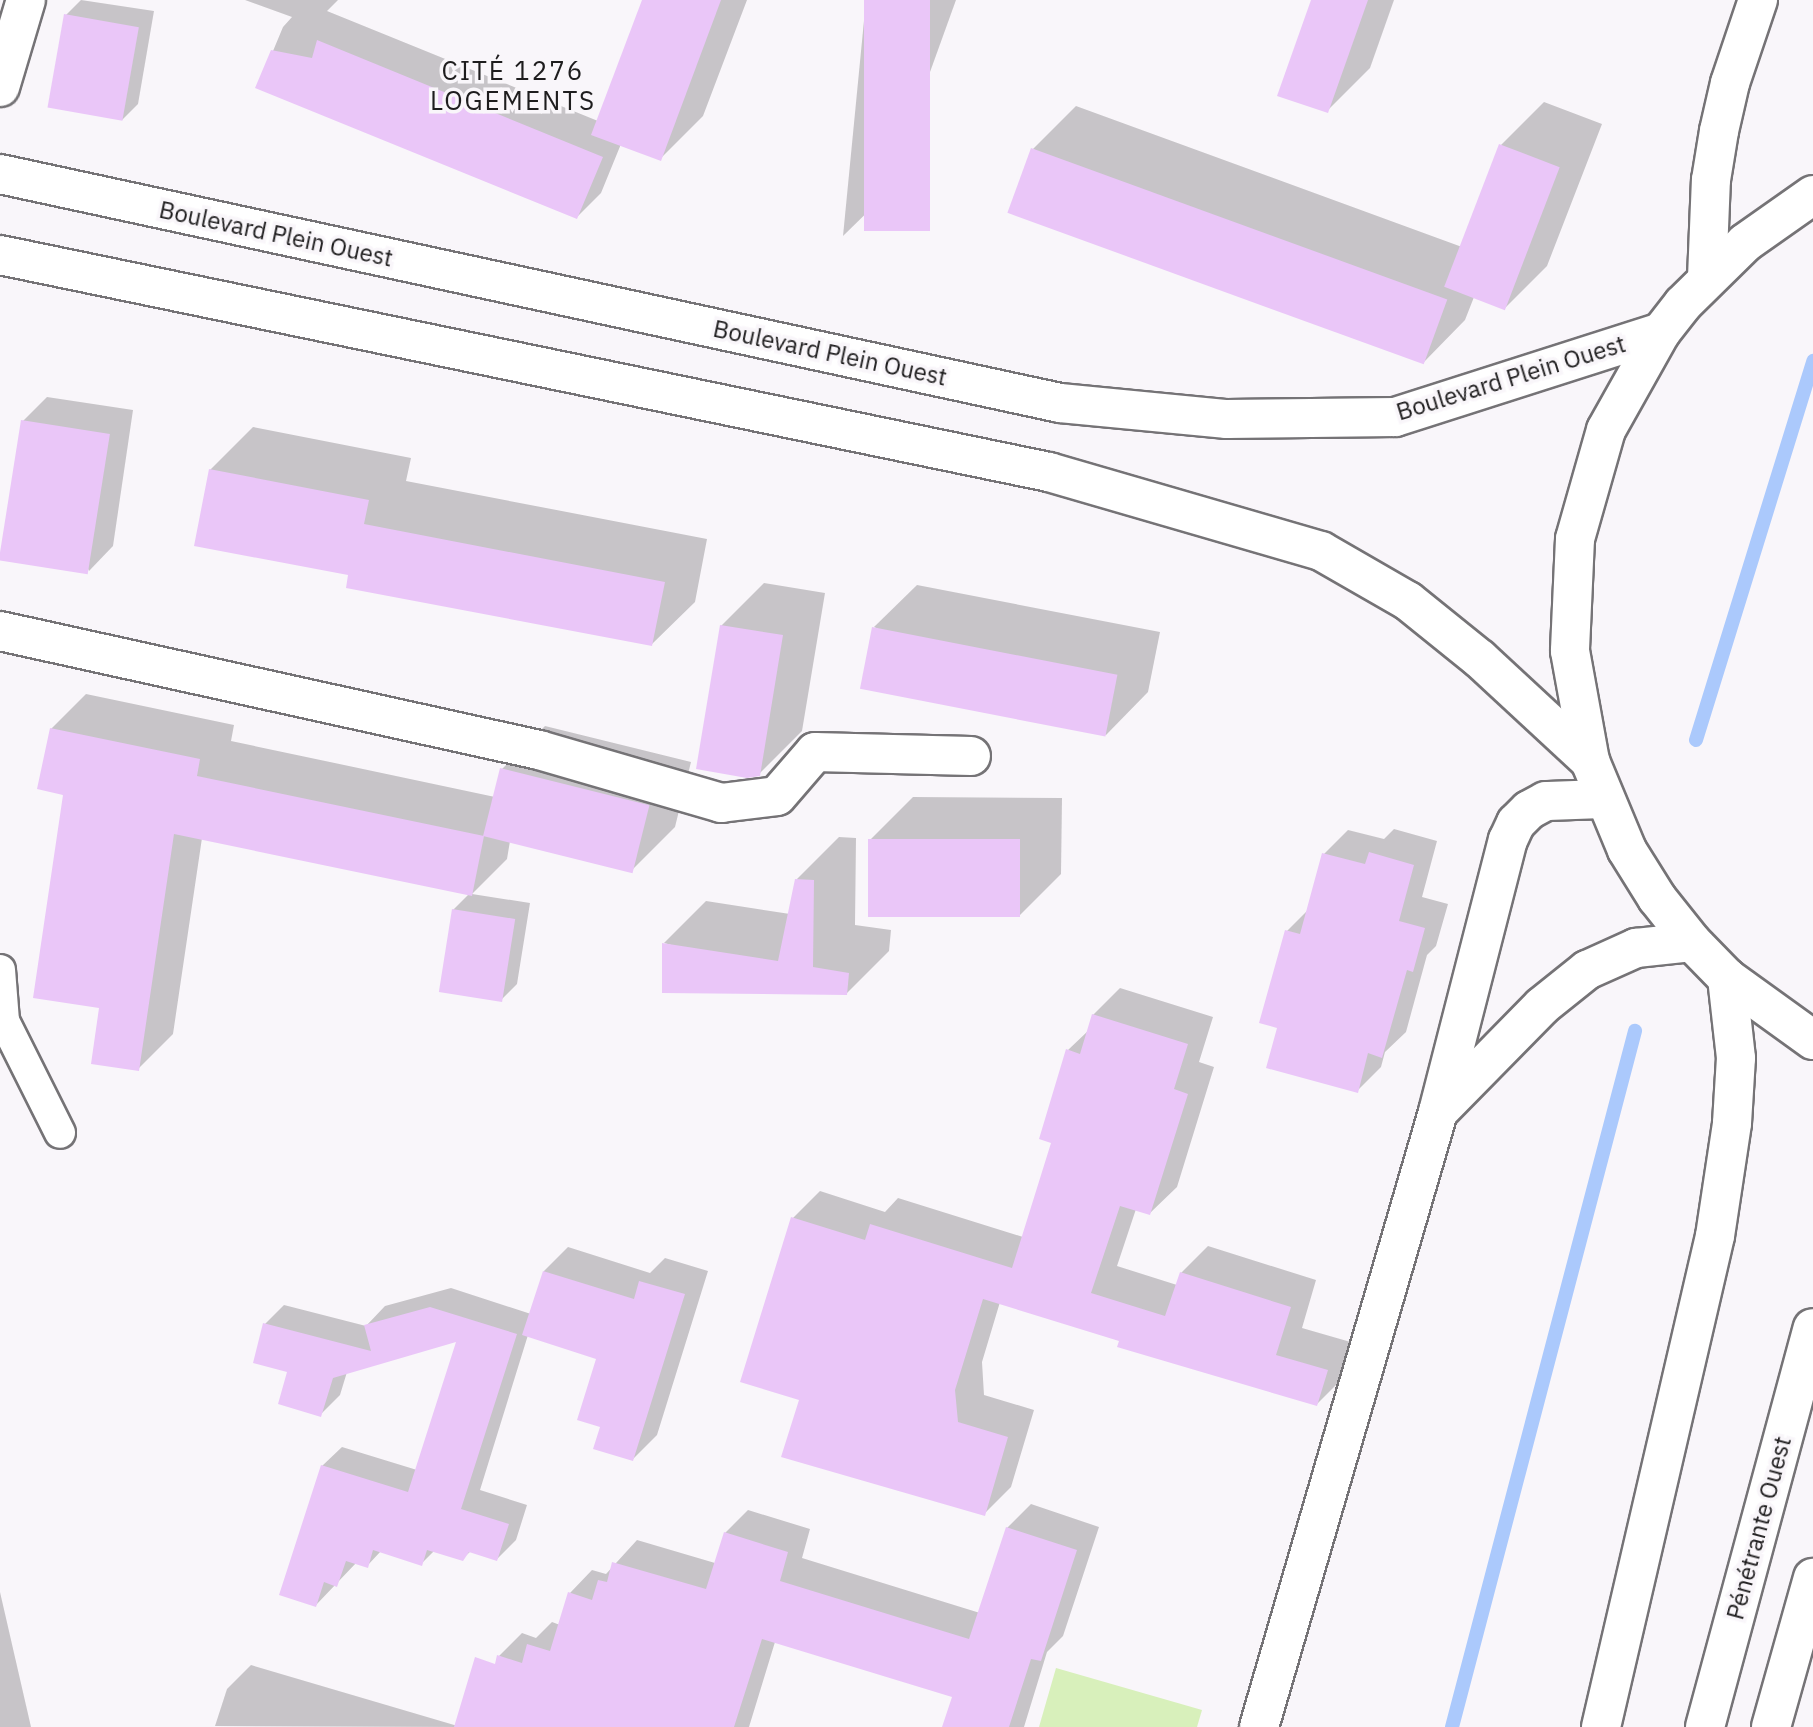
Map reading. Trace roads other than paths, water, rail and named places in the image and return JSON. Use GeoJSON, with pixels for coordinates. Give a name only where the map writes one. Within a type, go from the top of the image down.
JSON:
{"type":"FeatureCollection","features":[{"type":"Feature","properties":{"kind":"main road"},"geometry":{"type":"LineString","coordinates":[[0,88],[26,0]]}},
{"type":"Feature","properties":{"kind":"main road"},"geometry":{"type":"LineString","coordinates":[[1707,278],[1711,180],[1719,131],[1730,83],[1758,0]]}},
{"type":"Feature","properties":{"kind":"main road","name":"Boulevard Plein Ouest"},"geometry":{"type":"LineString","coordinates":[[0,174],[1060,403],[1227,419],[1395,416],[1661,332]]}},
{"type":"Feature","properties":{"kind":"main road"},"geometry":{"type":"LineString","coordinates":[[1813,195],[1745,243],[1707,278],[1661,332],[1606,430],[1575,539],[1570,651],[1590,761],[1627,850],[1651,888],[1692,942],[1727,978],[1813,1040]]}},
{"type":"Feature","properties":{"kind":"main road"},"geometry":{"type":"LineString","coordinates":[[0,255],[1049,472],[1321,551],[1408,601],[1480,659],[1590,761]]}},
{"type":"Feature","properties":{"kind":"main road"},"geometry":{"type":"LineString","coordinates":[[0,631],[539,750],[720,803],[777,796],[815,752],[971,756]]}},
{"type":"Feature","properties":{"kind":"main road"},"geometry":{"type":"LineString","coordinates":[[1259,1727],[1438,1112],[1508,840],[1516,823],[1529,810],[1546,801],[1604,799]]}},
{"type":"Feature","properties":{"kind":"main road"},"geometry":{"type":"LineString","coordinates":[[1438,1112],[1542,1006],[1587,970],[1636,948],[1692,942]]}},
{"type":"Feature","properties":{"kind":"main road"},"geometry":{"type":"LineString","coordinates":[[1601,1727],[1715,1236],[1731,1123],[1736,1058],[1727,978]]}},
{"type":"Feature","properties":{"kind":"main road","name":"Pénétrante Ouest"},"geometry":{"type":"LineString","coordinates":[[1705,1727],[1813,1328]]}},
{"type":"Feature","properties":{"kind":"main road"},"geometry":{"type":"LineString","coordinates":[[1771,1727],[1813,1578]]}},
{"type":"Feature","properties":{"kind":"lane"},"geometry":{"type":"LineString","coordinates":[[0,970],[4,1021],[60,1133]]}},
{"type":"Feature","properties":{"kind":"waterway"},"geometry":{"type":"LineString","coordinates":[[1696,740],[1813,361]]}},
{"type":"Feature","properties":{"kind":"waterway"},"geometry":{"type":"LineString","coordinates":[[1452,1727],[1635,1031]]}},
{"type":"Feature","properties":{"kind":"district","name":"CITÉ 1276 LOGEMENTS"},"geometry":{"type":"Point","coordinates":[513,86]}}]}
